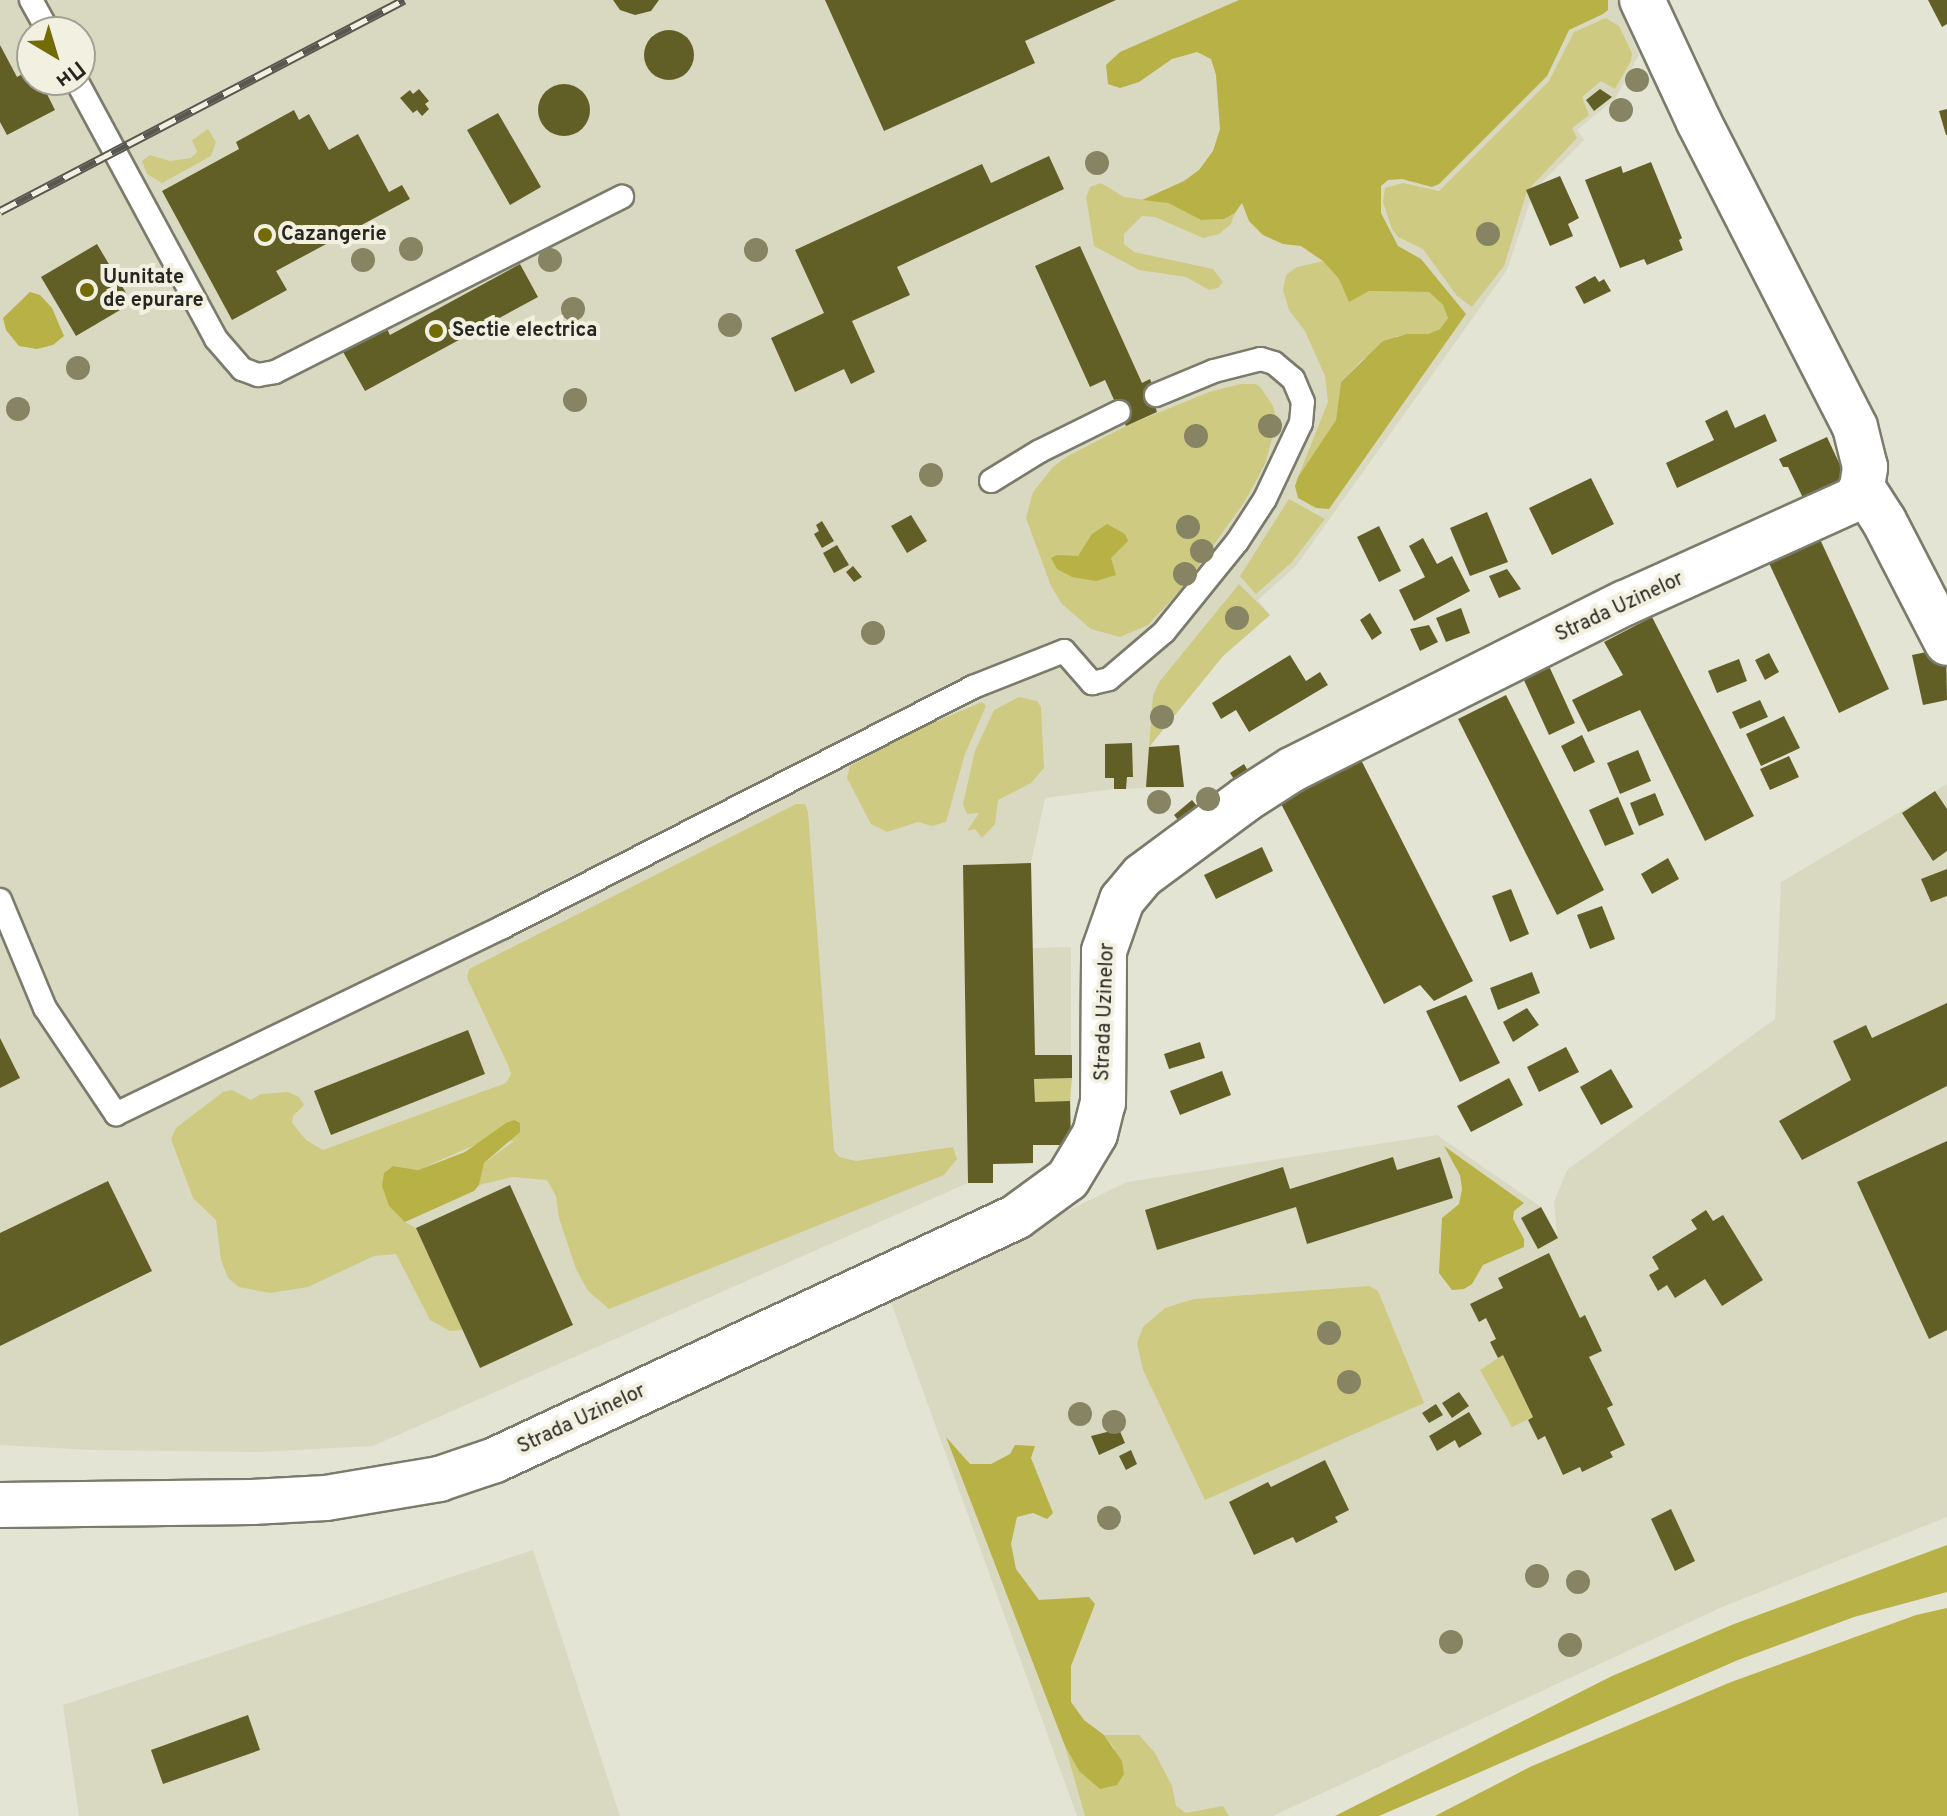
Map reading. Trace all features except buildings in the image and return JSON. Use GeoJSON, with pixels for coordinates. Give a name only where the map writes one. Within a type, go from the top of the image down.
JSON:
{"type":"FeatureCollection","features":[{"type":"Feature","properties":{"kind":"street"},"geometry":{"type":"LineString","coordinates":[[1642,0],[1699,122],[1855,427],[1865,467],[1862,487],[1884,521],[1947,643]]}},
{"type":"Feature","properties":{"kind":"street","name":"Strada Uzinelor"},"geometry":{"type":"LineString","coordinates":[[0,1505],[252,1502],[326,1498],[439,1479],[495,1460],[1016,1217],[1068,1179],[1095,1134],[1103,1103],[1104,951],[1122,900],[1142,876],[1246,799],[1293,769],[1625,603],[1835,509],[1855,499],[1862,487]]}},
{"type":"Feature","properties":{"kind":"lane"},"geometry":{"type":"LineString","coordinates":[[85,96],[226,354],[242,369],[258,375],[275,372],[622,197]]}},
{"type":"Feature","properties":{"kind":"lane"},"geometry":{"type":"LineString","coordinates":[[0,900],[45,1008],[116,1114],[503,927],[973,687],[1064,651],[1092,683],[1109,679],[1164,632],[1237,542],[1265,499],[1301,423],[1303,402],[1293,379],[1274,363],[1261,359],[1224,368],[1156,395]]}},
{"type":"Feature","properties":{"kind":"lane"},"geometry":{"type":"LineString","coordinates":[[991,481],[1040,451],[1119,412]]}},
{"type":"Feature","properties":{"kind":"shaded area"},"geometry":{"type":"Polygon","coordinates":[[[0,0],[1616,0],[1639,55],[1615,99],[1577,130],[1584,140],[1534,190],[1507,270],[1296,566],[1258,600],[1270,615],[1223,656],[1150,746],[1179,745],[1184,787],[1114,789],[1045,798],[1031,863],[1033,948],[1071,947],[1071,1145],[1033,1145],[1033,1163],[993,1164],[968,1183],[373,1446],[259,1452],[91,1450],[0,1445],[0,0]]]}},
{"type":"Feature","properties":{"kind":"shaded area"},"geometry":{"type":"Polygon","coordinates":[[[1239,0],[1608,0],[1608,10],[1603,14],[1569,30],[1547,76],[1439,184],[1432,187],[1402,179],[1388,180],[1381,186],[1381,213],[1398,246],[1421,259],[1466,314],[1329,509],[1316,508],[1298,498],[1295,486],[1336,420],[1341,382],[1383,341],[1407,334],[1428,334],[1440,329],[1448,318],[1443,305],[1429,292],[1369,291],[1349,302],[1339,279],[1323,261],[1301,246],[1283,244],[1263,235],[1249,221],[1242,203],[1235,213],[1224,219],[1201,220],[1168,203],[1142,200],[1184,181],[1199,170],[1213,151],[1220,129],[1216,75],[1211,59],[1197,52],[1172,59],[1139,82],[1120,88],[1108,84],[1106,65],[1120,52],[1239,0]]]}},
{"type":"Feature","properties":{"kind":"shaded area"},"geometry":{"type":"Polygon","coordinates":[[[1606,18],[1619,26],[1632,53],[1631,61],[1615,89],[1601,81],[1582,97],[1589,115],[1572,128],[1577,138],[1527,191],[1504,266],[1472,307],[1457,296],[1423,249],[1398,237],[1392,229],[1383,202],[1385,188],[1403,183],[1439,191],[1549,81],[1574,32],[1606,18]]]}},
{"type":"Feature","properties":{"kind":"shaded area"},"geometry":{"type":"Polygon","coordinates":[[[208,129],[216,142],[211,156],[162,183],[147,174],[142,161],[150,155],[170,161],[191,158],[197,152],[192,140],[208,129]]]}},
{"type":"Feature","properties":{"kind":"shaded area"},"geometry":{"type":"Polygon","coordinates":[[[1101,183],[1124,197],[1168,203],[1201,220],[1224,219],[1235,213],[1231,224],[1219,234],[1203,238],[1155,217],[1142,216],[1124,234],[1124,244],[1134,252],[1213,269],[1223,282],[1218,288],[1209,290],[1186,277],[1139,270],[1094,246],[1086,197],[1090,187],[1101,183]]]}},
{"type":"Feature","properties":{"kind":"shaded area"},"geometry":{"type":"Polygon","coordinates":[[[1323,261],[1339,279],[1349,301],[1369,291],[1429,292],[1443,305],[1448,318],[1440,329],[1428,334],[1397,336],[1361,361],[1341,382],[1336,420],[1298,477],[1328,402],[1325,376],[1305,331],[1289,310],[1283,290],[1286,275],[1297,267],[1323,261]]]}},
{"type":"Feature","properties":{"kind":"shaded area"},"geometry":{"type":"Polygon","coordinates":[[[30,292],[40,295],[52,308],[64,336],[53,345],[37,349],[19,346],[6,330],[3,318],[30,292]]]}},
{"type":"Feature","properties":{"kind":"shaded area"},"geometry":{"type":"Polygon","coordinates":[[[1241,384],[1256,384],[1261,388],[1273,406],[1277,421],[1265,464],[1245,501],[1186,584],[1148,625],[1120,637],[1091,629],[1062,604],[1051,586],[1026,518],[1033,492],[1053,467],[1066,457],[1126,426],[1209,392],[1241,384]]]}},
{"type":"Feature","properties":{"kind":"shaded area"},"geometry":{"type":"Polygon","coordinates":[[[1289,499],[1325,519],[1292,562],[1256,594],[1240,576],[1289,499]]]}},
{"type":"Feature","properties":{"kind":"shaded area"},"geometry":{"type":"Polygon","coordinates":[[[1107,524],[1125,534],[1128,541],[1111,558],[1116,575],[1096,581],[1072,577],[1057,569],[1051,558],[1057,555],[1078,556],[1092,534],[1107,524]]]}},
{"type":"Feature","properties":{"kind":"shaded area"},"geometry":{"type":"Polygon","coordinates":[[[1239,584],[1270,615],[1223,656],[1149,747],[1153,695],[1160,681],[1239,584]]]}},
{"type":"Feature","properties":{"kind":"shaded area"},"geometry":{"type":"Polygon","coordinates":[[[1019,697],[1037,701],[1041,707],[1044,768],[1031,783],[998,800],[995,824],[982,838],[975,829],[967,831],[979,813],[967,814],[963,804],[975,751],[994,710],[1019,697]]]}},
{"type":"Feature","properties":{"kind":"shaded area"},"geometry":{"type":"Polygon","coordinates":[[[982,702],[986,706],[965,754],[946,822],[932,826],[918,822],[887,832],[871,824],[847,778],[850,766],[923,727],[982,702]]]}},
{"type":"Feature","properties":{"kind":"shaded area"},"geometry":{"type":"Polygon","coordinates":[[[1947,784],[1947,1517],[1720,1608],[1273,1816],[1077,1816],[889,1297],[1127,1182],[1437,1135],[1541,1207],[1557,1236],[1554,1202],[1567,1170],[1775,1019],[1781,882],[1947,784]]]}},
{"type":"Feature","properties":{"kind":"shaded area"},"geometry":{"type":"Polygon","coordinates":[[[796,804],[805,804],[808,812],[834,1150],[839,1157],[856,1161],[953,1147],[957,1159],[944,1175],[609,1309],[588,1291],[576,1269],[559,1218],[556,1196],[547,1180],[512,1177],[479,1185],[484,1163],[514,1141],[479,1143],[418,1170],[393,1166],[384,1173],[405,1222],[416,1228],[463,1330],[450,1331],[430,1320],[396,1254],[374,1256],[308,1287],[270,1293],[239,1287],[228,1278],[221,1260],[216,1220],[193,1198],[171,1139],[176,1128],[223,1092],[232,1090],[251,1100],[261,1094],[288,1092],[299,1097],[304,1105],[293,1116],[292,1123],[306,1140],[323,1150],[506,1083],[511,1074],[467,978],[469,969],[796,804]]]}},
{"type":"Feature","properties":{"kind":"shaded area"},"geometry":{"type":"Polygon","coordinates":[[[1072,1078],[1070,1101],[1035,1102],[1034,1079],[1072,1078]]]}},
{"type":"Feature","properties":{"kind":"shaded area"},"geometry":{"type":"Polygon","coordinates":[[[514,1120],[520,1123],[520,1132],[484,1163],[479,1185],[474,1191],[405,1222],[389,1206],[382,1186],[384,1173],[393,1166],[418,1170],[434,1164],[465,1152],[514,1120]]]}},
{"type":"Feature","properties":{"kind":"shaded area"},"geometry":{"type":"Polygon","coordinates":[[[1444,1146],[1524,1203],[1514,1211],[1513,1219],[1524,1239],[1524,1247],[1483,1265],[1472,1284],[1464,1289],[1452,1290],[1439,1273],[1442,1218],[1459,1204],[1462,1189],[1460,1175],[1444,1146]]]}},
{"type":"Feature","properties":{"kind":"shaded area"},"geometry":{"type":"Polygon","coordinates":[[[1369,1286],[1378,1291],[1424,1403],[1205,1500],[1143,1370],[1137,1343],[1143,1327],[1165,1308],[1194,1299],[1369,1286]]]}},
{"type":"Feature","properties":{"kind":"shaded area"},"geometry":{"type":"Polygon","coordinates":[[[1503,1355],[1533,1417],[1512,1427],[1480,1370],[1503,1355]]]}},
{"type":"Feature","properties":{"kind":"shaded area"},"geometry":{"type":"Polygon","coordinates":[[[946,1437],[970,1464],[991,1464],[1010,1454],[1015,1445],[1035,1446],[1031,1458],[1053,1513],[1047,1519],[1033,1513],[1017,1517],[1011,1544],[1016,1569],[1039,1600],[1089,1597],[1095,1604],[1071,1666],[1071,1702],[1084,1720],[1104,1735],[1122,1761],[1124,1774],[1117,1785],[1100,1789],[1079,1771],[1065,1746],[946,1437]]]}},
{"type":"Feature","properties":{"kind":"shaded area"},"geometry":{"type":"Polygon","coordinates":[[[1947,1545],[1947,1592],[1854,1617],[1738,1660],[1379,1816],[1335,1816],[1612,1676],[1734,1624],[1947,1545]]]}},
{"type":"Feature","properties":{"kind":"shaded area"},"geometry":{"type":"Polygon","coordinates":[[[533,1550],[620,1816],[79,1816],[63,1705],[533,1550]]]}},
{"type":"Feature","properties":{"kind":"shaded area"},"geometry":{"type":"Polygon","coordinates":[[[1947,1608],[1947,1816],[1435,1816],[1532,1766],[1731,1682],[1916,1615],[1947,1608]]]}},
{"type":"Feature","properties":{"kind":"shaded area"},"geometry":{"type":"Polygon","coordinates":[[[1104,1735],[1139,1735],[1155,1753],[1172,1786],[1176,1806],[1186,1813],[1223,1806],[1229,1816],[1085,1816],[1065,1746],[1079,1771],[1115,1749],[1104,1735]]]}},
{"type":"Feature","properties":{"kind":"railway"},"geometry":{"type":"LineString","coordinates":[[0,211],[404,0]]}},
{"type":"Feature","properties":{"kind":"place","name":"Cazangerie"},"geometry":{"type":"Point","coordinates":[265,235]}},
{"type":"Feature","properties":{"kind":"place","name":"Uunitate de epurare"},"geometry":{"type":"Point","coordinates":[87,290]}},
{"type":"Feature","properties":{"kind":"place","name":"Sectie electrica"},"geometry":{"type":"Point","coordinates":[436,331]}}]}
